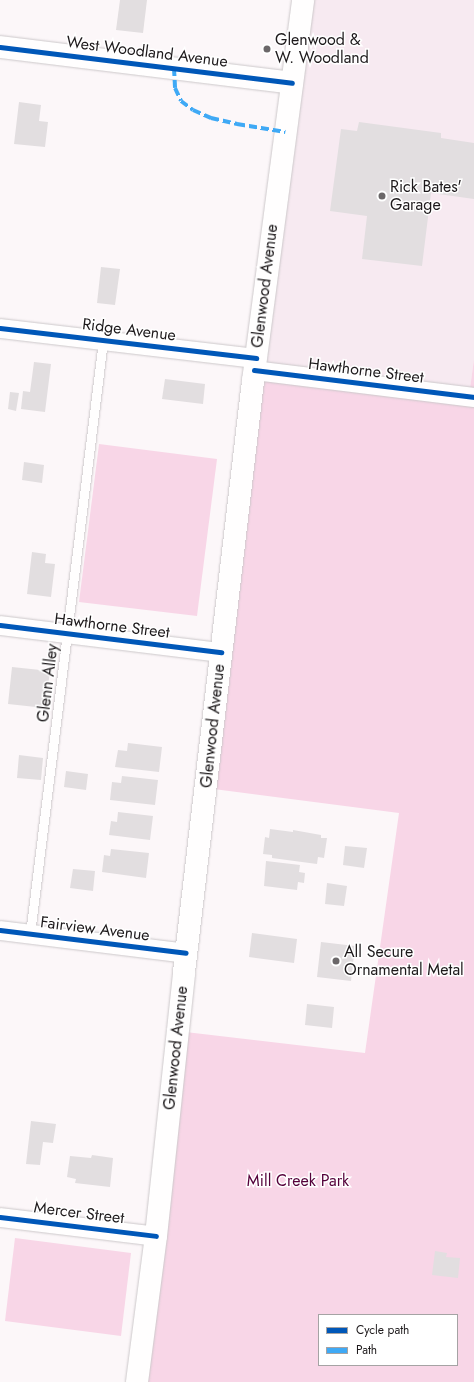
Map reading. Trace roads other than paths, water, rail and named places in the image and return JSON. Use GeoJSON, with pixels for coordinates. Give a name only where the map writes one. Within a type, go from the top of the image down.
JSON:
{"type":"FeatureCollection","features":[{"type":"Feature","properties":{"kind":"main road","name":"Glenwood Avenue"},"geometry":{"type":"LineString","coordinates":[[137,1382],[156,1236],[186,953],[255,364],[303,0]]}},
{"type":"Feature","properties":{"kind":"main road","name":"West Woodland Avenue"},"geometry":{"type":"LineString","coordinates":[[0,47],[292,83]]}},
{"type":"Feature","properties":{"kind":"street","name":"Ridge Avenue"},"geometry":{"type":"LineString","coordinates":[[0,328],[103,340],[255,364]]}},
{"type":"Feature","properties":{"kind":"street","name":"Hawthorne Street"},"geometry":{"type":"LineString","coordinates":[[255,364],[474,397]]}},
{"type":"Feature","properties":{"kind":"street","name":"Hawthorne Street"},"geometry":{"type":"LineString","coordinates":[[0,625],[221,652]]}},
{"type":"Feature","properties":{"kind":"street","name":"Fairview Avenue"},"geometry":{"type":"LineString","coordinates":[[0,930],[186,953]]}},
{"type":"Feature","properties":{"kind":"street","name":"Mercer Street"},"geometry":{"type":"LineString","coordinates":[[0,1217],[156,1236]]}},
{"type":"Feature","properties":{"kind":"lane","name":"Glenn Alley"},"geometry":{"type":"LineString","coordinates":[[30,934],[103,340]]}},
{"type":"Feature","properties":{"kind":"place","name":"Glenwood & W. Woodland"},"geometry":{"type":"Point","coordinates":[267,49]}},
{"type":"Feature","properties":{"kind":"place","name":"Rick Bates' Garage"},"geometry":{"type":"Point","coordinates":[382,196]}},
{"type":"Feature","properties":{"kind":"place","name":"All Secure Ornamental Metal"},"geometry":{"type":"Point","coordinates":[336,961]}},
{"type":"Feature","properties":{"kind":"park label","name":"Mill Creek Park"},"geometry":{"type":"Point","coordinates":[298,1181]}}]}
